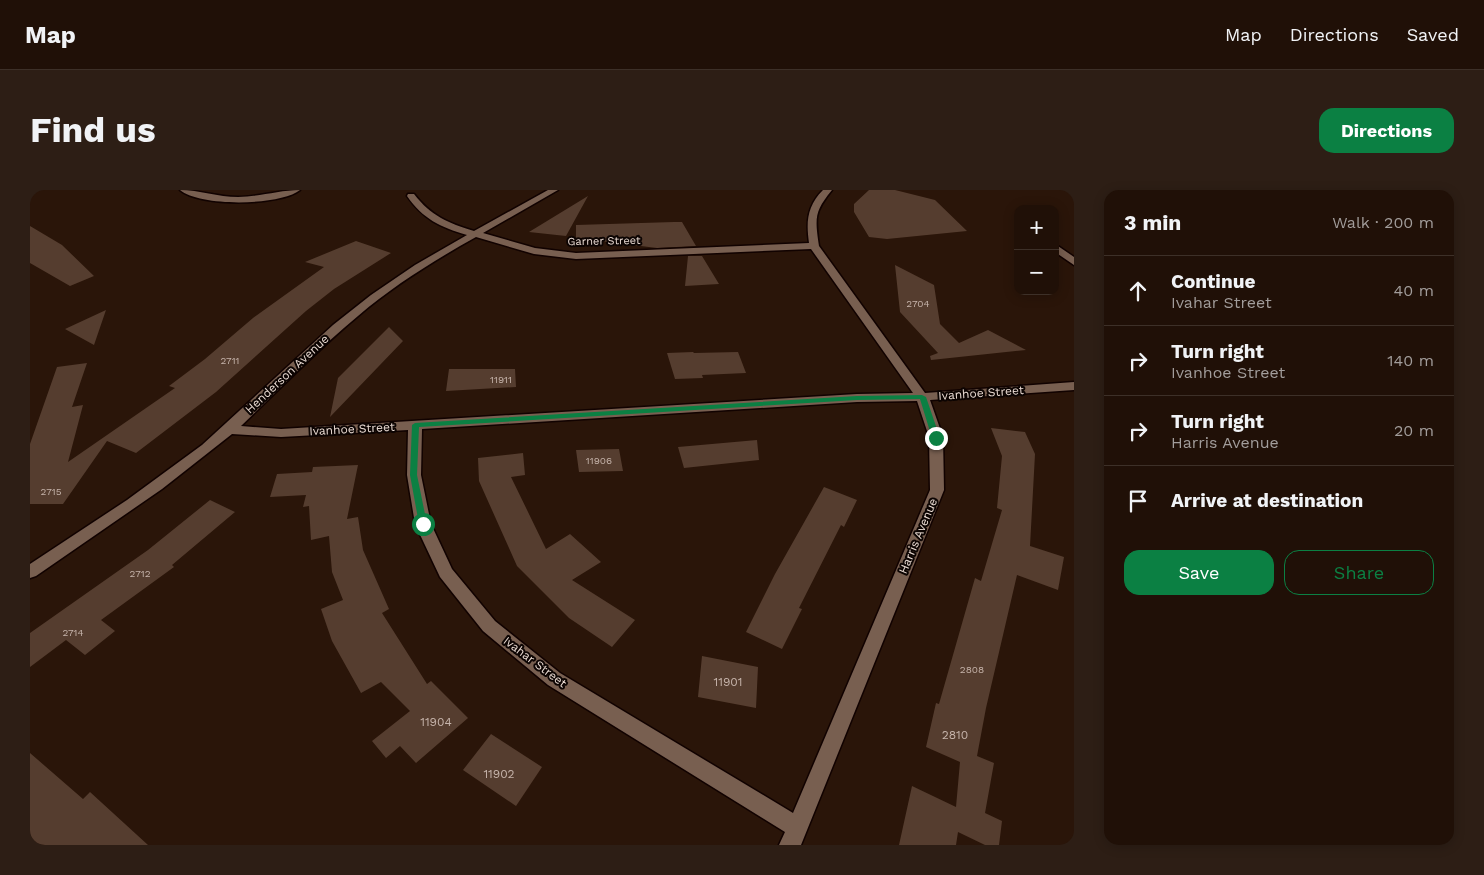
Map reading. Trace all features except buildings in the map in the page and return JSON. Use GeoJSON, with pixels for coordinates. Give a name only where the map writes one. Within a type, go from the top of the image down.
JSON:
{"type":"FeatureCollection","features":[{"type":"Feature","properties":{"kind":"street"},"geometry":{"type":"LineString","coordinates":[[184,190],[203,197],[227,200],[264,198],[296,190]]}},
{"type":"Feature","properties":{"kind":"street","name":"Henderson Avenue"},"geometry":{"type":"LineString","coordinates":[[30,572],[162,482],[229,429],[320,341],[368,302],[426,263],[474,234],[554,190]]}},
{"type":"Feature","properties":{"kind":"street","name":"Harris Avenue"},"geometry":{"type":"LineString","coordinates":[[790,845],[937,490],[936,438],[922,397],[814,246],[810,216],[821,197],[828,190]]}},
{"type":"Feature","properties":{"kind":"street","name":"Garner Street"},"geometry":{"type":"LineString","coordinates":[[411,196],[422,210],[438,222],[534,252],[576,256],[814,246]]}},
{"type":"Feature","properties":{"kind":"street"},"geometry":{"type":"LineString","coordinates":[[1058,250],[1074,262]]}},
{"type":"Feature","properties":{"kind":"street","name":"Ivanhoe Street"},"geometry":{"type":"LineString","coordinates":[[229,429],[281,433],[857,398],[922,397],[1074,386]]}},
{"type":"Feature","properties":{"kind":"street","name":"Ivahar Street"},"geometry":{"type":"LineString","coordinates":[[415,425],[414,475],[423,524],[446,573],[489,626],[554,679],[797,827]]}},
{"type":"Feature","properties":{"kind":"route"},"geometry":{"type":"LineString","coordinates":[[423,524],[414,475],[415,425],[857,398],[922,397],[936,438]]}}]}
